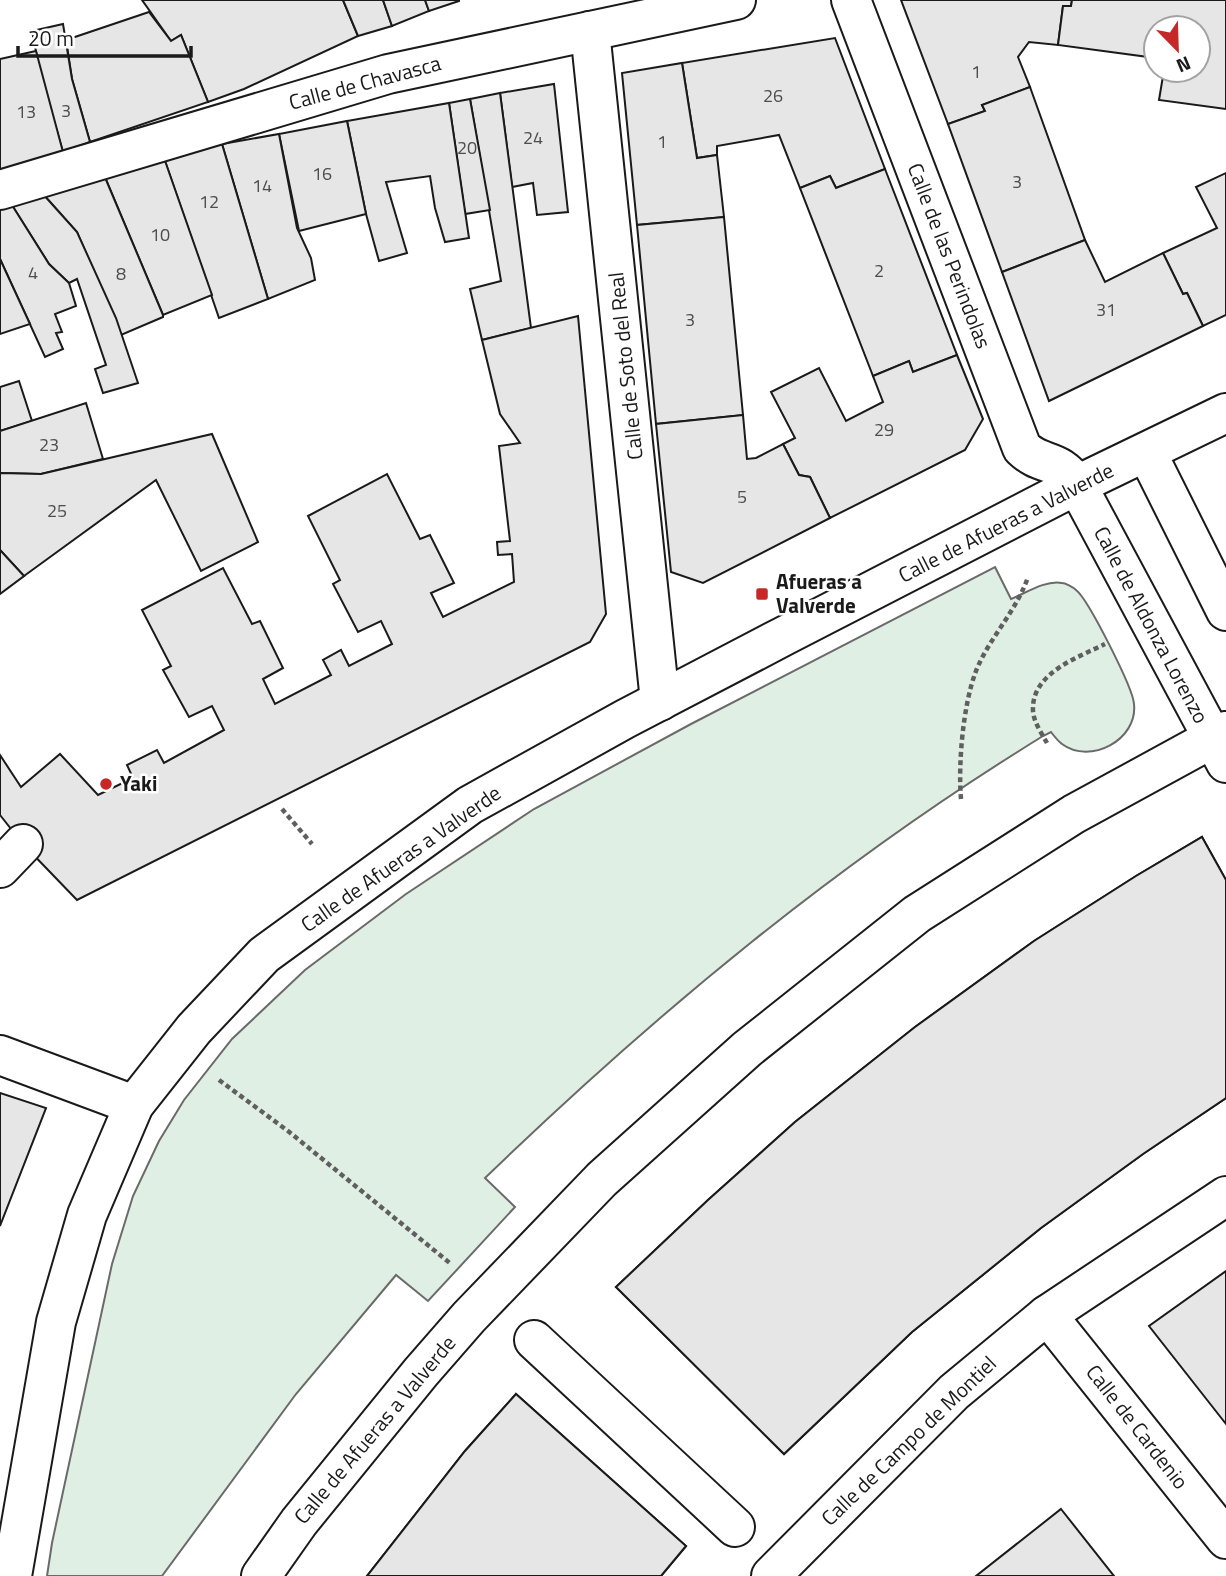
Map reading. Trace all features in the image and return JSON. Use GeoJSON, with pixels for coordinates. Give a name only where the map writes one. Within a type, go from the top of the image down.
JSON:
{"type":"FeatureCollection","features":[{"type":"Feature","properties":{"kind":"street","name":"Calle de Chavasca"},"geometry":{"type":"LineString","coordinates":[[0,190],[388,74],[736,0]]}},
{"type":"Feature","properties":{"kind":"street","name":"Calle de las Perindolas"},"geometry":{"type":"LineString","coordinates":[[851,0],[1022,448],[1031,456],[1060,465],[1077,485]]}},
{"type":"Feature","properties":{"kind":"street","name":"Calle de Soto del Real"},"geometry":{"type":"LineString","coordinates":[[590,31],[660,701]]}},
{"type":"Feature","properties":{"kind":"street","name":"Calle de Afueras a Valverde"},"geometry":{"type":"LineString","coordinates":[[12,1576],[56,1322],[87,1215],[134,1105],[194,1029],[264,955],[470,805],[660,701],[1077,485],[1226,413]]}},
{"type":"Feature","properties":{"kind":"street"},"geometry":{"type":"LineString","coordinates":[[1147,453],[1226,611]]}},
{"type":"Feature","properties":{"kind":"street","name":"Calle de Aldonza Lorenzo"},"geometry":{"type":"LineString","coordinates":[[1077,485],[1221,744]]}},
{"type":"Feature","properties":{"kind":"street","name":"Calle de Afueras a Valverde"},"geometry":{"type":"LineString","coordinates":[[261,1576],[299,1521],[469,1317],[602,1179],[747,1049],[917,914],[1074,814],[1221,744]]}},
{"type":"Feature","properties":{"kind":"street"},"geometry":{"type":"LineString","coordinates":[[0,1055],[134,1105]]}},
{"type":"Feature","properties":{"kind":"street","name":"Calle de Campo de Montiel"},"geometry":{"type":"LineString","coordinates":[[771,1576],[954,1392],[1047,1315],[1226,1196]]}},
{"type":"Feature","properties":{"kind":"street","name":"Calle de Cardenio"},"geometry":{"type":"LineString","coordinates":[[1047,1315],[1226,1539]]}},
{"type":"Feature","properties":{"kind":"street"},"geometry":{"type":"LineString","coordinates":[[534,1340],[735,1527]]}},
{"type":"Feature","properties":{"kind":"path"},"geometry":{"type":"LineString","coordinates":[[961,799],[961,759],[967,711],[976,672],[997,632],[1022,594],[1028,577]]}},
{"type":"Feature","properties":{"kind":"path"},"geometry":{"type":"LineString","coordinates":[[1047,743],[1035,721],[1033,706],[1038,689],[1050,674],[1072,660],[1116,640]]}},
{"type":"Feature","properties":{"kind":"path"},"geometry":{"type":"LineString","coordinates":[[282,809],[312,844]]}},
{"type":"Feature","properties":{"kind":"path"},"geometry":{"type":"LineString","coordinates":[[217,1079],[288,1131],[457,1269]]}},
{"type":"Feature","properties":{"kind":"green space"},"geometry":{"type":"Polygon","coordinates":[[[995,567],[1011,599],[1042,585],[1056,583],[1071,586],[1082,597],[1109,644],[1132,695],[1133,717],[1120,738],[1098,750],[1086,752],[1073,750],[1062,744],[1051,732],[1043,736],[967,784],[822,887],[683,998],[485,1178],[515,1207],[428,1301],[396,1275],[296,1394],[162,1576],[47,1576],[112,1264],[133,1196],[159,1141],[184,1100],[232,1039],[305,970],[406,894],[534,809],[691,724],[995,567]]]}},
{"type":"Feature","properties":{"kind":"building"},"geometry":{"type":"Polygon","coordinates":[[[142,0],[343,0],[358,36],[244,89],[208,102],[181,35],[171,41],[142,0]]]}},
{"type":"Feature","properties":{"kind":"building"},"geometry":{"type":"Polygon","coordinates":[[[343,0],[383,0],[392,26],[358,36],[343,0]]]}},
{"type":"Feature","properties":{"kind":"building"},"geometry":{"type":"Polygon","coordinates":[[[383,0],[425,0],[429,11],[392,26],[383,0]]]}},
{"type":"Feature","properties":{"kind":"building"},"geometry":{"type":"Polygon","coordinates":[[[425,0],[459,0],[459,1],[429,11],[425,0]]]}},
{"type":"Feature","properties":{"kind":"building"},"geometry":{"type":"Polygon","coordinates":[[[901,0],[1072,0],[1071,6],[1063,6],[1058,45],[1029,42],[1018,57],[1030,87],[982,105],[985,111],[948,124],[901,0]]]}},
{"type":"Feature","properties":{"kind":"building"},"geometry":{"type":"Polygon","coordinates":[[[1072,0],[1226,0],[1226,109],[1159,100],[1162,84],[1212,84],[1212,14],[1142,14],[1142,56],[1058,45],[1063,6],[1071,6],[1072,0]]]}},
{"type":"Feature","properties":{"kind":"building"},"geometry":{"type":"Polygon","coordinates":[[[149,12],[171,41],[181,35],[208,102],[90,142],[72,79],[66,40],[149,12]]]}},
{"type":"Feature","properties":{"kind":"building"},"geometry":{"type":"Polygon","coordinates":[[[63,24],[72,79],[90,142],[63,152],[40,72],[32,31],[63,24]]]}},
{"type":"Feature","properties":{"kind":"building"},"geometry":{"type":"Polygon","coordinates":[[[835,38],[885,169],[836,188],[830,176],[800,188],[779,135],[717,146],[717,155],[697,158],[682,63],[835,38]]]}},
{"type":"Feature","properties":{"kind":"building"},"geometry":{"type":"Polygon","coordinates":[[[36,51],[63,152],[0,174],[0,59],[36,51]]]}},
{"type":"Feature","properties":{"kind":"building"},"geometry":{"type":"Polygon","coordinates":[[[682,63],[697,158],[717,155],[724,217],[637,225],[622,73],[682,63]]]}},
{"type":"Feature","properties":{"kind":"building"},"geometry":{"type":"Polygon","coordinates":[[[554,84],[568,212],[537,215],[533,183],[512,187],[500,93],[554,84]]]}},
{"type":"Feature","properties":{"kind":"building"},"geometry":{"type":"Polygon","coordinates":[[[1030,87],[1085,240],[1002,272],[948,124],[985,111],[982,105],[1030,87]]]}},
{"type":"Feature","properties":{"kind":"building"},"geometry":{"type":"Polygon","coordinates":[[[500,93],[531,328],[482,340],[470,289],[501,281],[470,99],[500,93]]]}},
{"type":"Feature","properties":{"kind":"building"},"geometry":{"type":"Polygon","coordinates":[[[470,99],[490,210],[465,214],[449,103],[470,99]]]}},
{"type":"Feature","properties":{"kind":"building"},"geometry":{"type":"Polygon","coordinates":[[[449,103],[469,238],[445,242],[435,208],[430,176],[386,182],[407,253],[379,261],[366,214],[347,121],[449,103]]]}},
{"type":"Feature","properties":{"kind":"building"},"geometry":{"type":"Polygon","coordinates":[[[347,121],[366,214],[299,231],[279,134],[347,121]]]}},
{"type":"Feature","properties":{"kind":"building"},"geometry":{"type":"Polygon","coordinates":[[[279,134],[297,228],[311,258],[315,280],[268,299],[222,144],[279,134]]]}},
{"type":"Feature","properties":{"kind":"building"},"geometry":{"type":"Polygon","coordinates":[[[222,144],[268,299],[219,318],[164,158],[222,144]]]}},
{"type":"Feature","properties":{"kind":"building"},"geometry":{"type":"Polygon","coordinates":[[[164,158],[212,295],[163,315],[104,175],[164,158]]]}},
{"type":"Feature","properties":{"kind":"building"},"geometry":{"type":"Polygon","coordinates":[[[885,169],[957,355],[913,372],[909,361],[873,376],[800,188],[830,176],[836,188],[885,169]]]}},
{"type":"Feature","properties":{"kind":"building"},"geometry":{"type":"Polygon","coordinates":[[[1226,173],[1226,315],[1203,326],[1187,293],[1183,294],[1163,253],[1217,228],[1196,187],[1226,173]]]}},
{"type":"Feature","properties":{"kind":"building"},"geometry":{"type":"Polygon","coordinates":[[[104,175],[163,315],[121,335],[77,232],[42,193],[104,175]]]}},
{"type":"Feature","properties":{"kind":"building"},"geometry":{"type":"Polygon","coordinates":[[[42,193],[77,232],[116,318],[138,383],[103,393],[95,369],[106,365],[77,279],[69,283],[49,264],[10,202],[42,193]]]}},
{"type":"Feature","properties":{"kind":"building"},"geometry":{"type":"Polygon","coordinates":[[[10,202],[49,264],[69,283],[76,306],[55,314],[62,332],[56,333],[63,349],[45,357],[0,259],[0,206],[10,202]]]}},
{"type":"Feature","properties":{"kind":"building"},"geometry":{"type":"Polygon","coordinates":[[[724,217],[743,415],[656,424],[637,225],[724,217]]]}},
{"type":"Feature","properties":{"kind":"building"},"geometry":{"type":"Polygon","coordinates":[[[1085,240],[1105,282],[1163,253],[1183,294],[1187,293],[1203,326],[1049,401],[1002,272],[1085,240]]]}},
{"type":"Feature","properties":{"kind":"building"},"geometry":{"type":"Polygon","coordinates":[[[0,259],[30,324],[0,334],[0,259]]]}},
{"type":"Feature","properties":{"kind":"building"},"geometry":{"type":"Polygon","coordinates":[[[578,316],[606,614],[590,642],[77,900],[23,844],[0,815],[0,755],[21,787],[60,754],[98,795],[133,778],[127,765],[157,750],[164,763],[224,730],[212,706],[189,717],[163,670],[171,666],[142,610],[223,568],[252,624],[260,621],[283,668],[263,679],[275,704],[331,675],[323,660],[341,650],[349,666],[392,644],[381,621],[358,632],[333,584],[340,580],[308,516],[387,474],[420,539],[430,535],[454,583],[431,593],[443,617],[514,582],[512,554],[498,555],[497,542],[510,541],[499,446],[520,443],[500,414],[482,340],[578,316]]]}},
{"type":"Feature","properties":{"kind":"building"},"geometry":{"type":"Polygon","coordinates":[[[957,355],[983,419],[965,450],[830,518],[810,477],[799,475],[783,444],[795,438],[771,392],[819,368],[846,421],[883,402],[873,376],[909,361],[913,372],[957,355]]]}},
{"type":"Feature","properties":{"kind":"building"},"geometry":{"type":"Polygon","coordinates":[[[19,381],[32,421],[0,431],[0,387],[19,381]]]}},
{"type":"Feature","properties":{"kind":"building"},"geometry":{"type":"Polygon","coordinates":[[[86,403],[103,459],[41,474],[0,473],[0,431],[86,403]]]}},
{"type":"Feature","properties":{"kind":"building"},"geometry":{"type":"Polygon","coordinates":[[[743,415],[747,459],[756,458],[783,444],[799,475],[810,477],[830,518],[703,583],[671,572],[656,424],[743,415]]]}},
{"type":"Feature","properties":{"kind":"building"},"geometry":{"type":"Polygon","coordinates":[[[212,434],[258,542],[201,571],[156,480],[24,576],[0,550],[0,473],[41,474],[212,434]]]}},
{"type":"Feature","properties":{"kind":"building"},"geometry":{"type":"Polygon","coordinates":[[[0,550],[24,576],[0,594],[0,550]]]}},
{"type":"Feature","properties":{"kind":"building"},"geometry":{"type":"Polygon","coordinates":[[[1202,837],[1226,880],[1226,1098],[1041,1228],[912,1332],[784,1454],[616,1287],[795,1122],[915,1027],[1034,941],[1202,837]],[[1144,967],[1064,1019],[1088,1057],[1167,1006],[1144,967]],[[1021,1049],[960,1094],[988,1132],[1046,1086],[1021,1049]],[[917,1126],[858,1175],[888,1210],[945,1164],[917,1126]],[[819,1207],[756,1266],[785,1301],[848,1242],[819,1207]]]}},
{"type":"Feature","properties":{"kind":"building"},"geometry":{"type":"Polygon","coordinates":[[[1202,837],[1226,880],[1226,1098],[1041,1228],[912,1332],[784,1454],[616,1287],[795,1122],[915,1027],[1034,941],[1202,837]]]}},
{"type":"Feature","properties":{"kind":"building"},"geometry":{"type":"Polygon","coordinates":[[[0,1093],[46,1108],[0,1226],[0,1093]]]}},
{"type":"Feature","properties":{"kind":"building"},"geometry":{"type":"Polygon","coordinates":[[[1226,1271],[1226,1424],[1149,1326],[1226,1271]]]}},
{"type":"Feature","properties":{"kind":"building"},"geometry":{"type":"Polygon","coordinates":[[[516,1394],[686,1546],[661,1576],[529,1576],[534,1568],[525,1561],[515,1564],[498,1552],[496,1541],[485,1536],[458,1576],[367,1576],[465,1451],[516,1394]]]}},
{"type":"Feature","properties":{"kind":"building"},"geometry":{"type":"Polygon","coordinates":[[[516,1394],[686,1546],[661,1576],[367,1576],[465,1451],[516,1394]]]}},
{"type":"Feature","properties":{"kind":"building"},"geometry":{"type":"Polygon","coordinates":[[[1061,1509],[1114,1576],[976,1576],[1061,1509]]]}},
{"type":"Feature","properties":{"kind":"place","name":"Afueras a Valverde"},"geometry":{"type":"Point","coordinates":[762,594]}},
{"type":"Feature","properties":{"kind":"place","name":"Yaki"},"geometry":{"type":"Point","coordinates":[106,784]}}]}
